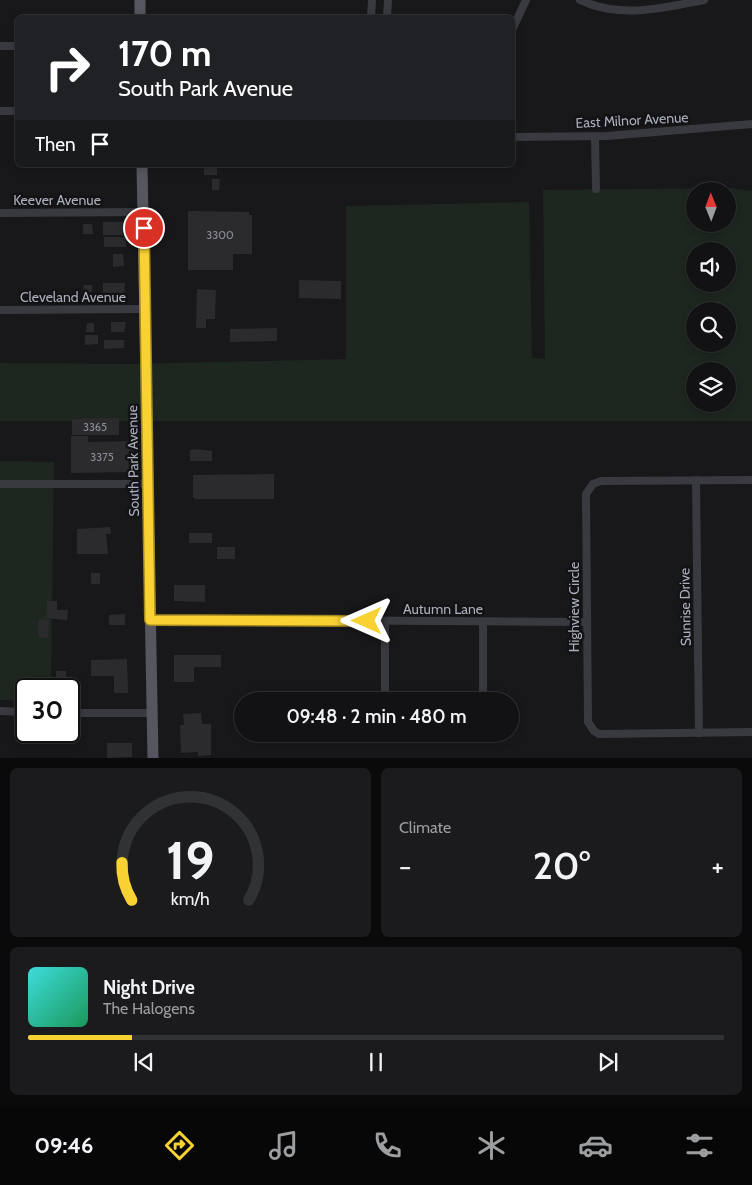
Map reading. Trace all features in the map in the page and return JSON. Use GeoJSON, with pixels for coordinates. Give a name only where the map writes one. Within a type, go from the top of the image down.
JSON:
{"type":"FeatureCollection","features":[{"type":"Feature","properties":{"kind":"main road"},"geometry":{"type":"LineString","coordinates":[[140,0],[140,15]]}},
{"type":"Feature","properties":{"kind":"main road","name":"South Park Avenue"},"geometry":{"type":"LineString","coordinates":[[142,167],[153,758]]}},
{"type":"Feature","properties":{"kind":"street"},"geometry":{"type":"LineString","coordinates":[[370,15],[372,0]]}},
{"type":"Feature","properties":{"kind":"street"},"geometry":{"type":"LineString","coordinates":[[387,15],[388,0]]}},
{"type":"Feature","properties":{"kind":"street"},"geometry":{"type":"LineString","coordinates":[[515,24],[526,0]]}},
{"type":"Feature","properties":{"kind":"street"},"geometry":{"type":"LineString","coordinates":[[580,0],[617,11],[640,11],[668,3],[704,0]]}},
{"type":"Feature","properties":{"kind":"street"},"geometry":{"type":"LineString","coordinates":[[0,46],[15,46]]}},
{"type":"Feature","properties":{"kind":"street"},"geometry":{"type":"LineString","coordinates":[[0,111],[15,111]]}},
{"type":"Feature","properties":{"kind":"street","name":"East Milnor Avenue"},"geometry":{"type":"LineString","coordinates":[[515,136],[595,136],[752,124]]}},
{"type":"Feature","properties":{"kind":"street"},"geometry":{"type":"LineString","coordinates":[[595,136],[596,190]]}},
{"type":"Feature","properties":{"kind":"street","name":"Keever Avenue"},"geometry":{"type":"LineString","coordinates":[[0,213],[144,212]]}},
{"type":"Feature","properties":{"kind":"street","name":"Cleveland Avenue"},"geometry":{"type":"LineString","coordinates":[[0,310],[145,309]]}},
{"type":"Feature","properties":{"kind":"street","name":"Sunrise Drive"},"geometry":{"type":"LineString","coordinates":[[696,480],[699,733]]}},
{"type":"Feature","properties":{"kind":"street","name":"Highview Circle"},"geometry":{"type":"LineString","coordinates":[[752,480],[601,481],[588,488],[586,494],[588,722],[594,731],[599,734],[752,732]]}},
{"type":"Feature","properties":{"kind":"street"},"geometry":{"type":"LineString","coordinates":[[0,484],[148,484]]}},
{"type":"Feature","properties":{"kind":"street","name":"Autumn Lane"},"geometry":{"type":"LineString","coordinates":[[150,620],[586,622]]}},
{"type":"Feature","properties":{"kind":"street"},"geometry":{"type":"LineString","coordinates":[[385,692],[386,621]]}},
{"type":"Feature","properties":{"kind":"street"},"geometry":{"type":"LineString","coordinates":[[483,622],[483,692]]}},
{"type":"Feature","properties":{"kind":"street"},"geometry":{"type":"LineString","coordinates":[[0,711],[15,712]]}},
{"type":"Feature","properties":{"kind":"street"},"geometry":{"type":"LineString","coordinates":[[80,713],[152,713]]}},
{"type":"Feature","properties":{"kind":"shaded area"},"geometry":{"type":"Polygon","coordinates":[[[686,188],[686,232],[736,232],[736,189],[752,191],[752,421],[0,421],[0,363],[134,364],[346,359],[346,206],[529,202],[532,358],[545,359],[543,190],[686,188]]]}},
{"type":"Feature","properties":{"kind":"shaded area"},"geometry":{"type":"Polygon","coordinates":[[[0,461],[54,462],[51,678],[15,678],[15,701],[0,700],[0,461]]]}},
{"type":"Feature","properties":{"kind":"building"},"geometry":{"type":"Polygon","coordinates":[[[204,167],[217,167],[217,175],[204,175],[204,167]]]}},
{"type":"Feature","properties":{"kind":"building"},"geometry":{"type":"Polygon","coordinates":[[[212,179],[220,179],[219,190],[212,190],[212,179]]]}},
{"type":"Feature","properties":{"kind":"building"},"geometry":{"type":"Polygon","coordinates":[[[188,211],[249,212],[249,215],[252,215],[252,254],[233,254],[233,270],[188,270],[188,211]]]}},
{"type":"Feature","properties":{"kind":"building"},"geometry":{"type":"Polygon","coordinates":[[[103,222],[129,222],[129,235],[103,235],[103,222]]]}},
{"type":"Feature","properties":{"kind":"building"},"geometry":{"type":"Polygon","coordinates":[[[83,224],[92,224],[93,234],[83,234],[83,224]]]}},
{"type":"Feature","properties":{"kind":"building"},"geometry":{"type":"Polygon","coordinates":[[[104,237],[126,237],[126,247],[104,247],[104,237]]]}},
{"type":"Feature","properties":{"kind":"building"},"geometry":{"type":"Polygon","coordinates":[[[113,254],[123,254],[124,266],[113,267],[113,254]]]}},
{"type":"Feature","properties":{"kind":"building"},"geometry":{"type":"Polygon","coordinates":[[[299,280],[341,281],[341,299],[299,298],[299,280]]]}},
{"type":"Feature","properties":{"kind":"building"},"geometry":{"type":"Polygon","coordinates":[[[103,283],[125,283],[124,293],[103,293],[103,283]]]}},
{"type":"Feature","properties":{"kind":"building"},"geometry":{"type":"Polygon","coordinates":[[[83,285],[92,285],[92,292],[84,293],[83,285]]]}},
{"type":"Feature","properties":{"kind":"building"},"geometry":{"type":"Polygon","coordinates":[[[197,289],[216,290],[215,319],[206,319],[206,328],[196,328],[197,289]]]}},
{"type":"Feature","properties":{"kind":"building"},"geometry":{"type":"Polygon","coordinates":[[[111,322],[126,322],[124,332],[111,332],[111,322]]]}},
{"type":"Feature","properties":{"kind":"building"},"geometry":{"type":"Polygon","coordinates":[[[87,323],[94,323],[94,332],[86,332],[87,323]]]}},
{"type":"Feature","properties":{"kind":"building"},"geometry":{"type":"Polygon","coordinates":[[[277,328],[277,341],[230,342],[230,329],[277,328]]]}},
{"type":"Feature","properties":{"kind":"building"},"geometry":{"type":"Polygon","coordinates":[[[85,335],[98,335],[98,344],[85,345],[85,335]]]}},
{"type":"Feature","properties":{"kind":"building"},"geometry":{"type":"Polygon","coordinates":[[[104,340],[124,340],[124,348],[104,349],[104,340]]]}},
{"type":"Feature","properties":{"kind":"building"},"geometry":{"type":"Polygon","coordinates":[[[119,418],[119,435],[72,435],[72,419],[119,418]]]}},
{"type":"Feature","properties":{"kind":"building"},"geometry":{"type":"Polygon","coordinates":[[[71,436],[88,436],[88,442],[134,441],[134,472],[71,473],[71,436]]]}},
{"type":"Feature","properties":{"kind":"building"},"geometry":{"type":"Polygon","coordinates":[[[190,450],[212,451],[212,461],[190,461],[190,450]]]}},
{"type":"Feature","properties":{"kind":"building"},"geometry":{"type":"Polygon","coordinates":[[[274,474],[274,499],[195,499],[193,497],[193,475],[274,474]]]}},
{"type":"Feature","properties":{"kind":"building"},"geometry":{"type":"Polygon","coordinates":[[[110,527],[111,534],[106,534],[108,554],[77,554],[77,529],[110,527]]]}},
{"type":"Feature","properties":{"kind":"building"},"geometry":{"type":"Polygon","coordinates":[[[189,533],[212,533],[212,543],[189,543],[189,533]]]}},
{"type":"Feature","properties":{"kind":"building"},"geometry":{"type":"Polygon","coordinates":[[[217,547],[235,547],[235,559],[217,559],[217,547]]]}},
{"type":"Feature","properties":{"kind":"building"},"geometry":{"type":"Polygon","coordinates":[[[91,573],[100,573],[100,584],[91,584],[91,573]]]}},
{"type":"Feature","properties":{"kind":"building"},"geometry":{"type":"Polygon","coordinates":[[[174,585],[205,585],[205,602],[174,601],[174,585]]]}},
{"type":"Feature","properties":{"kind":"building"},"geometry":{"type":"Polygon","coordinates":[[[47,601],[57,601],[57,610],[68,610],[67,620],[44,618],[47,615],[47,601]]]}},
{"type":"Feature","properties":{"kind":"building"},"geometry":{"type":"Polygon","coordinates":[[[125,614],[125,625],[109,625],[109,615],[125,614]]]}},
{"type":"Feature","properties":{"kind":"building"},"geometry":{"type":"Polygon","coordinates":[[[39,619],[49,620],[48,638],[38,637],[39,619]]]}},
{"type":"Feature","properties":{"kind":"building"},"geometry":{"type":"Polygon","coordinates":[[[174,655],[221,655],[221,667],[194,667],[194,682],[174,682],[174,655]]]}},
{"type":"Feature","properties":{"kind":"building"},"geometry":{"type":"Polygon","coordinates":[[[127,659],[128,693],[114,693],[114,676],[91,676],[91,660],[127,659]]]}},
{"type":"Feature","properties":{"kind":"building"},"geometry":{"type":"Polygon","coordinates":[[[56,671],[66,671],[66,678],[56,678],[56,671]]]}},
{"type":"Feature","properties":{"kind":"building"},"geometry":{"type":"Polygon","coordinates":[[[201,713],[202,724],[211,724],[211,755],[198,756],[198,752],[181,753],[180,725],[184,725],[183,714],[201,713]]]}},
{"type":"Feature","properties":{"kind":"building"},"geometry":{"type":"Polygon","coordinates":[[[107,743],[132,743],[132,757],[107,758],[107,743]]]}},
{"type":"Feature","properties":{"kind":"route"},"geometry":{"type":"LineString","coordinates":[[144,228],[150,620],[367,621]]}}]}
